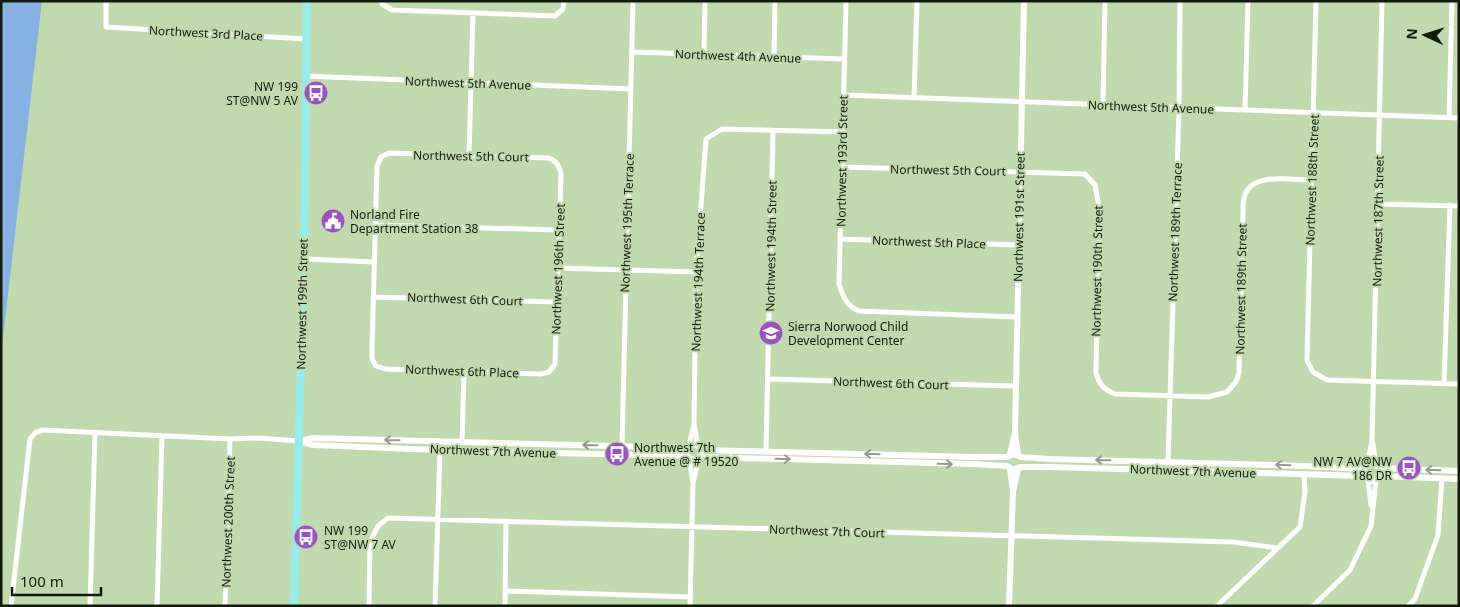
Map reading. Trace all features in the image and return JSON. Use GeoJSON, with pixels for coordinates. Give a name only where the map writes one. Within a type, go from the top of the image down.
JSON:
{"type":"FeatureCollection","features":[{"type":"Feature","properties":{"kind":"main road","name":"Northwest 199th Street"},"geometry":{"type":"LineString","coordinates":[[294,606],[304,259],[307,1]]}},
{"type":"Feature","properties":{"kind":"street","name":"Northwest 3rd Place"},"geometry":{"type":"LineString","coordinates":[[106,1],[106,27],[306,39]]}},
{"type":"Feature","properties":{"kind":"street"},"geometry":{"type":"LineString","coordinates":[[382,2],[392,10],[555,16],[563,9],[564,1]]}},
{"type":"Feature","properties":{"kind":"street","name":"Northwest 195th Terrace"},"geometry":{"type":"LineString","coordinates":[[622,446],[633,1]]}},
{"type":"Feature","properties":{"kind":"street"},"geometry":{"type":"LineString","coordinates":[[704,54],[705,1]]}},
{"type":"Feature","properties":{"kind":"street"},"geometry":{"type":"LineString","coordinates":[[774,57],[775,1]]}},
{"type":"Feature","properties":{"kind":"street","name":"Northwest 193rd Street"},"geometry":{"type":"LineString","coordinates":[[846,1],[839,284],[843,298],[853,309],[859,311],[1016,317]]}},
{"type":"Feature","properties":{"kind":"street"},"geometry":{"type":"LineString","coordinates":[[914,98],[917,1]]}},
{"type":"Feature","properties":{"kind":"street","name":"Northwest 191st Street"},"geometry":{"type":"LineString","coordinates":[[1019,456],[1015,433],[1014,386],[1024,1]]}},
{"type":"Feature","properties":{"kind":"street"},"geometry":{"type":"LineString","coordinates":[[1103,104],[1105,1]]}},
{"type":"Feature","properties":{"kind":"street","name":"Northwest 189th Terrace"},"geometry":{"type":"LineString","coordinates":[[1168,462],[1179,109],[1180,1]]}},
{"type":"Feature","properties":{"kind":"street"},"geometry":{"type":"LineString","coordinates":[[1245,110],[1248,1]]}},
{"type":"Feature","properties":{"kind":"street","name":"Northwest 188th Street"},"geometry":{"type":"LineString","coordinates":[[1316,1],[1307,360],[1313,372],[1326,380],[1374,382]]}},
{"type":"Feature","properties":{"kind":"street","name":"Northwest 187th Street"},"geometry":{"type":"LineString","coordinates":[[1372,442],[1382,1]]}},
{"type":"Feature","properties":{"kind":"street"},"geometry":{"type":"LineString","coordinates":[[1449,118],[1452,1]]}},
{"type":"Feature","properties":{"kind":"street"},"geometry":{"type":"LineString","coordinates":[[469,155],[473,13]]}},
{"type":"Feature","properties":{"kind":"street","name":"Northwest 4th Avenue"},"geometry":{"type":"LineString","coordinates":[[633,52],[844,59]]}},
{"type":"Feature","properties":{"kind":"street","name":"Northwest 5th Avenue"},"geometry":{"type":"LineString","coordinates":[[305,76],[631,89]]}},
{"type":"Feature","properties":{"kind":"street","name":"Northwest 5th Avenue"},"geometry":{"type":"LineString","coordinates":[[844,96],[1459,118]]}},
{"type":"Feature","properties":{"kind":"street","name":"Northwest 194th Terrace"},"geometry":{"type":"LineString","coordinates":[[690,606],[693,483],[699,453],[694,424],[696,272],[706,140],[722,129],[773,130]]}},
{"type":"Feature","properties":{"kind":"street"},"geometry":{"type":"LineString","coordinates":[[773,130],[843,132]]}},
{"type":"Feature","properties":{"kind":"street","name":"Northwest 194th Street"},"geometry":{"type":"LineString","coordinates":[[766,451],[773,130]]}},
{"type":"Feature","properties":{"kind":"street","name":"Northwest 5th Court"},"geometry":{"type":"LineString","coordinates":[[375,225],[377,166],[381,157],[389,153],[549,158],[558,165]]}},
{"type":"Feature","properties":{"kind":"street","name":"Northwest 196th Street"},"geometry":{"type":"LineString","coordinates":[[549,372],[555,364],[561,174],[558,165]]}},
{"type":"Feature","properties":{"kind":"street","name":"Northwest 5th Court"},"geometry":{"type":"LineString","coordinates":[[842,167],[1085,174]]}},
{"type":"Feature","properties":{"kind":"street","name":"Northwest 190th Street"},"geometry":{"type":"LineString","coordinates":[[1085,174],[1095,184],[1099,208],[1096,372],[1099,383],[1105,390],[1115,394],[1170,395]]}},
{"type":"Feature","properties":{"kind":"street","name":"Northwest 189th Street"},"geometry":{"type":"LineString","coordinates":[[1170,395],[1208,397],[1227,392],[1236,382],[1239,373],[1245,195],[1252,184],[1265,179],[1311,180]]}},
{"type":"Feature","properties":{"kind":"street"},"geometry":{"type":"LineString","coordinates":[[1378,204],[1459,206]]}},
{"type":"Feature","properties":{"kind":"street"},"geometry":{"type":"LineString","coordinates":[[1444,384],[1450,205]]}},
{"type":"Feature","properties":{"kind":"street"},"geometry":{"type":"LineString","coordinates":[[373,297],[375,225],[559,230]]}},
{"type":"Feature","properties":{"kind":"street","name":"Northwest 5th Place"},"geometry":{"type":"LineString","coordinates":[[840,240],[1018,245]]}},
{"type":"Feature","properties":{"kind":"street"},"geometry":{"type":"LineString","coordinates":[[304,259],[374,262]]}},
{"type":"Feature","properties":{"kind":"street"},"geometry":{"type":"LineString","coordinates":[[558,268],[696,272]]}},
{"type":"Feature","properties":{"kind":"street","name":"Northwest 6th Court"},"geometry":{"type":"LineString","coordinates":[[373,297],[557,302]]}},
{"type":"Feature","properties":{"kind":"street","name":"Northwest 6th Place"},"geometry":{"type":"LineString","coordinates":[[373,297],[372,359],[376,366],[385,369],[464,372],[541,374],[549,372]]}},
{"type":"Feature","properties":{"kind":"street"},"geometry":{"type":"LineString","coordinates":[[462,442],[464,372]]}},
{"type":"Feature","properties":{"kind":"street","name":"Northwest 6th Court"},"geometry":{"type":"LineString","coordinates":[[768,379],[1014,386]]}},
{"type":"Feature","properties":{"kind":"street"},"geometry":{"type":"LineString","coordinates":[[1374,382],[1459,384]]}},
{"type":"Feature","properties":{"kind":"street","name":"Northwest 194th Terrace"},"geometry":{"type":"LineString","coordinates":[[688,447],[694,424]]}},
{"type":"Feature","properties":{"kind":"street","name":"Northwest 7th Avenue"},"geometry":{"type":"LineString","coordinates":[[11,606],[30,439],[35,433],[42,430],[230,439],[258,438],[299,441],[313,445],[688,458],[693,460],[699,453],[766,451],[1009,456]]}},
{"type":"Feature","properties":{"kind":"street"},"geometry":{"type":"LineString","coordinates":[[90,606],[95,432]]}},
{"type":"Feature","properties":{"kind":"street","name":"Northwest 191st Street"},"geometry":{"type":"LineString","coordinates":[[1009,456],[1015,433]]}},
{"type":"Feature","properties":{"kind":"street"},"geometry":{"type":"LineString","coordinates":[[157,606],[162,436]]}},
{"type":"Feature","properties":{"kind":"street","name":"Northwest 7th Avenue"},"geometry":{"type":"LineString","coordinates":[[299,441],[313,438],[622,446],[688,447],[693,444],[699,453]]}},
{"type":"Feature","properties":{"kind":"street","name":"Northwest 200th Street"},"geometry":{"type":"LineString","coordinates":[[226,606],[230,439]]}},
{"type":"Feature","properties":{"kind":"street"},"geometry":{"type":"LineString","coordinates":[[1313,606],[1350,570],[1371,526],[1372,507],[1381,472],[1372,442]]}},
{"type":"Feature","properties":{"kind":"street"},"geometry":{"type":"LineString","coordinates":[[1372,442],[1366,473],[1372,507]]}},
{"type":"Feature","properties":{"kind":"street"},"geometry":{"type":"LineString","coordinates":[[688,447],[688,458]]}},
{"type":"Feature","properties":{"kind":"street"},"geometry":{"type":"LineString","coordinates":[[435,606],[440,450]]}},
{"type":"Feature","properties":{"kind":"street","name":"Northwest 7th Avenue"},"geometry":{"type":"LineString","coordinates":[[699,453],[1008,468]]}},
{"type":"Feature","properties":{"kind":"street"},"geometry":{"type":"LineString","coordinates":[[1009,606],[1013,492],[1022,462],[1019,456],[1009,456],[1006,460],[1013,492]]}},
{"type":"Feature","properties":{"kind":"street","name":"Northwest 7th Avenue"},"geometry":{"type":"LineString","coordinates":[[1019,456],[1366,473]]}},
{"type":"Feature","properties":{"kind":"street","name":"Northwest 194th Terrace"},"geometry":{"type":"LineString","coordinates":[[688,458],[693,483]]}},
{"type":"Feature","properties":{"kind":"street"},"geometry":{"type":"LineString","coordinates":[[1366,473],[1371,464],[1378,467],[1459,471]]}},
{"type":"Feature","properties":{"kind":"street"},"geometry":{"type":"LineString","coordinates":[[1008,468],[1019,468]]}},
{"type":"Feature","properties":{"kind":"street","name":"Northwest 7th Avenue"},"geometry":{"type":"LineString","coordinates":[[1019,468],[1304,474],[1366,473]]}},
{"type":"Feature","properties":{"kind":"street"},"geometry":{"type":"LineString","coordinates":[[1366,473],[1378,478],[1459,479]]}},
{"type":"Feature","properties":{"kind":"street"},"geometry":{"type":"LineString","coordinates":[[1217,606],[1300,527],[1305,492],[1304,474]]}},
{"type":"Feature","properties":{"kind":"street"},"geometry":{"type":"LineString","coordinates":[[1408,606],[1415,599],[1438,535],[1442,478]]}},
{"type":"Feature","properties":{"kind":"street","name":"Northwest 7th Court"},"geometry":{"type":"LineString","coordinates":[[369,606],[370,542],[378,526],[388,518],[1233,542],[1278,548]]}},
{"type":"Feature","properties":{"kind":"street"},"geometry":{"type":"LineString","coordinates":[[505,606],[506,521]]}},
{"type":"Feature","properties":{"kind":"street"},"geometry":{"type":"LineString","coordinates":[[505,591],[691,597]]}},
{"type":"Feature","properties":{"kind":"water"},"geometry":{"type":"Polygon","coordinates":[[[1,1],[42,1],[1,355],[1,1]]]}},
{"type":"Feature","properties":{"kind":"place","name":"NW 199 ST@NW 5 AV"},"geometry":{"type":"Point","coordinates":[316,93]}},
{"type":"Feature","properties":{"kind":"place","name":"Norland Fire Department Station 38"},"geometry":{"type":"Point","coordinates":[333,221]}},
{"type":"Feature","properties":{"kind":"place","name":"Sierra Norwood Child Development Center"},"geometry":{"type":"Point","coordinates":[771,333]}},
{"type":"Feature","properties":{"kind":"place","name":"Northwest 7th Avenue @ # 19520"},"geometry":{"type":"Point","coordinates":[617,454]}},
{"type":"Feature","properties":{"kind":"place","name":"NW 7 AV@NW 186 DR"},"geometry":{"type":"Point","coordinates":[1409,468]}},
{"type":"Feature","properties":{"kind":"place","name":"NW 199 ST@NW 7 AV"},"geometry":{"type":"Point","coordinates":[306,537]}}]}
